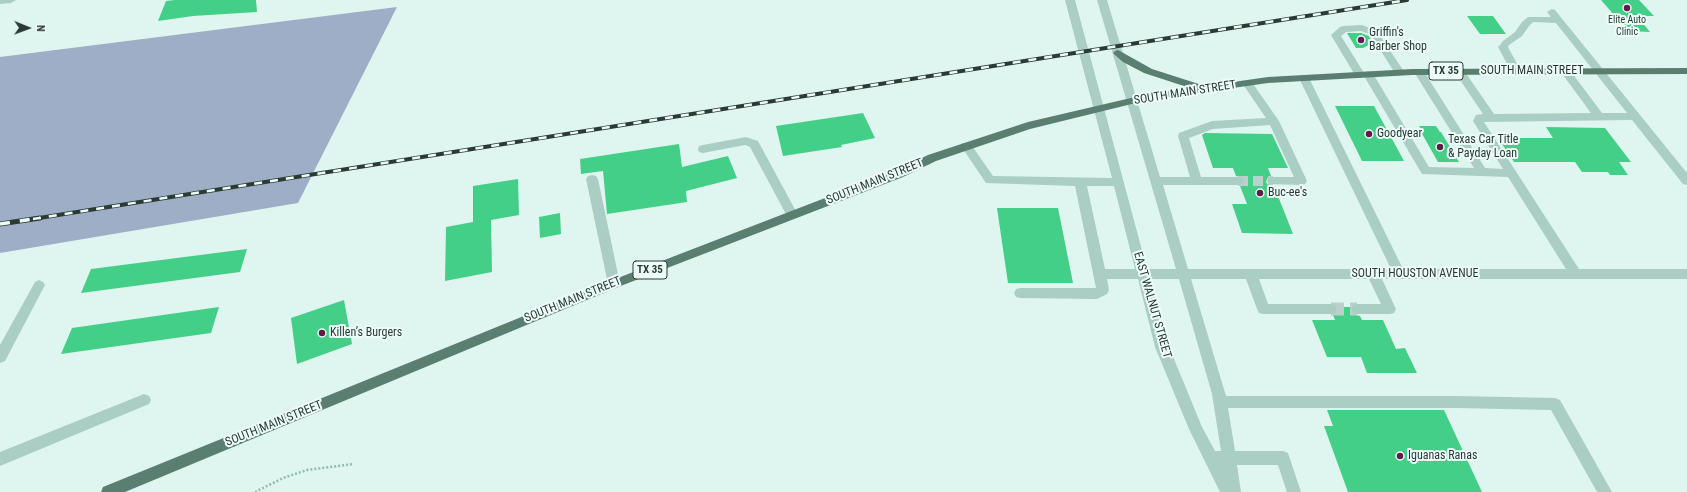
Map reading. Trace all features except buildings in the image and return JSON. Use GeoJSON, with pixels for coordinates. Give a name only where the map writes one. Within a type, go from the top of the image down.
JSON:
{"type":"FeatureCollection","features":[{"type":"Feature","properties":{"kind":"main road"},"geometry":{"type":"LineString","coordinates":[[1118,53],[1127,60],[1148,71],[1205,89]]}},
{"type":"Feature","properties":{"kind":"main road","name":"SOUTH MAIN STREET"},"geometry":{"type":"LineString","coordinates":[[108,492],[614,284],[899,174],[932,158],[1028,126],[1148,97],[1247,83],[1304,78],[1459,71],[1687,71]]}},
{"type":"Feature","properties":{"kind":"street"},"geometry":{"type":"LineString","coordinates":[[0,1],[11,0]]}},
{"type":"Feature","properties":{"kind":"street","name":"EAST WALNUT STREET"},"geometry":{"type":"LineString","coordinates":[[1070,0],[1162,347],[1196,429],[1228,492]]}},
{"type":"Feature","properties":{"kind":"street"},"geometry":{"type":"LineString","coordinates":[[1102,0],[1221,402],[1234,492]]}},
{"type":"Feature","properties":{"kind":"street"},"geometry":{"type":"LineString","coordinates":[[1552,12],[1687,181]]}},
{"type":"Feature","properties":{"kind":"street"},"geometry":{"type":"LineString","coordinates":[[1516,71],[1503,47],[1506,43],[1519,34],[1525,24],[1531,19],[1559,20]]}},
{"type":"Feature","properties":{"kind":"street"},"geometry":{"type":"LineString","coordinates":[[1400,73],[1374,33],[1366,29],[1350,28],[1343,29],[1336,35],[1364,75],[1426,171],[1511,173]]}},
{"type":"Feature","properties":{"kind":"street"},"geometry":{"type":"LineString","coordinates":[[1459,71],[1491,118]]}},
{"type":"Feature","properties":{"kind":"street"},"geometry":{"type":"LineString","coordinates":[[1565,71],[1599,117]]}},
{"type":"Feature","properties":{"kind":"street"},"geometry":{"type":"LineString","coordinates":[[1420,72],[1482,172]]}},
{"type":"Feature","properties":{"kind":"street"},"geometry":{"type":"LineString","coordinates":[[1304,78],[1399,274]]}},
{"type":"Feature","properties":{"kind":"street"},"geometry":{"type":"LineString","coordinates":[[1247,83],[1274,121],[1301,181],[1273,181]]}},
{"type":"Feature","properties":{"kind":"street"},"geometry":{"type":"LineString","coordinates":[[1576,274],[1478,121],[1480,118],[1635,116]]}},
{"type":"Feature","properties":{"kind":"street"},"geometry":{"type":"LineString","coordinates":[[1197,181],[1184,136],[1212,125],[1274,121]]}},
{"type":"Feature","properties":{"kind":"street"},"geometry":{"type":"LineString","coordinates":[[704,149],[746,141],[754,144],[792,215]]}},
{"type":"Feature","properties":{"kind":"street"},"geometry":{"type":"LineString","coordinates":[[966,146],[990,180],[1118,182]]}},
{"type":"Feature","properties":{"kind":"street"},"geometry":{"type":"LineString","coordinates":[[592,179],[614,284]]}},
{"type":"Feature","properties":{"kind":"street"},"geometry":{"type":"LineString","coordinates":[[1156,181],[1238,181]]}},
{"type":"Feature","properties":{"kind":"street"},"geometry":{"type":"LineString","coordinates":[[1020,293],[1097,294],[1103,290],[1080,182]]}},
{"type":"Feature","properties":{"kind":"street","name":"SOUTH HOUSTON AVENUE"},"geometry":{"type":"LineString","coordinates":[[1100,274],[1687,274]]}},
{"type":"Feature","properties":{"kind":"street"},"geometry":{"type":"LineString","coordinates":[[1251,274],[1263,309],[1331,309]]}},
{"type":"Feature","properties":{"kind":"street"},"geometry":{"type":"LineString","coordinates":[[1357,309],[1390,309],[1374,274]]}},
{"type":"Feature","properties":{"kind":"street"},"geometry":{"type":"LineString","coordinates":[[0,357],[39,285]]}},
{"type":"Feature","properties":{"kind":"street"},"geometry":{"type":"LineString","coordinates":[[0,459],[144,400]]}},
{"type":"Feature","properties":{"kind":"street"},"geometry":{"type":"LineString","coordinates":[[1221,402],[1555,404],[1605,492]]}},
{"type":"Feature","properties":{"kind":"street"},"geometry":{"type":"LineString","coordinates":[[1210,458],[1283,458],[1294,492]]}},
{"type":"Feature","properties":{"kind":"path"},"geometry":{"type":"LineString","coordinates":[[255,492],[283,478],[307,470],[353,464]]}},
{"type":"Feature","properties":{"kind":"shaded area"},"geometry":{"type":"Polygon","coordinates":[[[397,7],[298,203],[0,253],[0,57],[397,7]]]}},
{"type":"Feature","properties":{"kind":"tunnel"},"geometry":{"type":"LineString","coordinates":[[1238,181],[1273,181]]}},
{"type":"Feature","properties":{"kind":"tunnel"},"geometry":{"type":"LineString","coordinates":[[1331,309],[1357,309]]}},
{"type":"Feature","properties":{"kind":"railway"},"geometry":{"type":"LineString","coordinates":[[33,219],[1407,0]]}},
{"type":"Feature","properties":{"kind":"railway"},"geometry":{"type":"LineString","coordinates":[[0,224],[40,218]]}},
{"type":"Feature","properties":{"kind":"place","name":"Elite Auto Clinic"},"geometry":{"type":"Point","coordinates":[1627,8]}},
{"type":"Feature","properties":{"kind":"place","name":"Griffin's Barber Shop"},"geometry":{"type":"Point","coordinates":[1361,40]}},
{"type":"Feature","properties":{"kind":"place","name":"Goodyear"},"geometry":{"type":"Point","coordinates":[1369,134]}},
{"type":"Feature","properties":{"kind":"place","name":"Texas Car Title & Payday Loan"},"geometry":{"type":"Point","coordinates":[1440,147]}},
{"type":"Feature","properties":{"kind":"place","name":"Buc-ee's"},"geometry":{"type":"Point","coordinates":[1260,193]}},
{"type":"Feature","properties":{"kind":"place","name":"Killen’s Burgers"},"geometry":{"type":"Point","coordinates":[322,333]}},
{"type":"Feature","properties":{"kind":"place","name":"Iguanas Ranas"},"geometry":{"type":"Point","coordinates":[1400,456]}}]}
